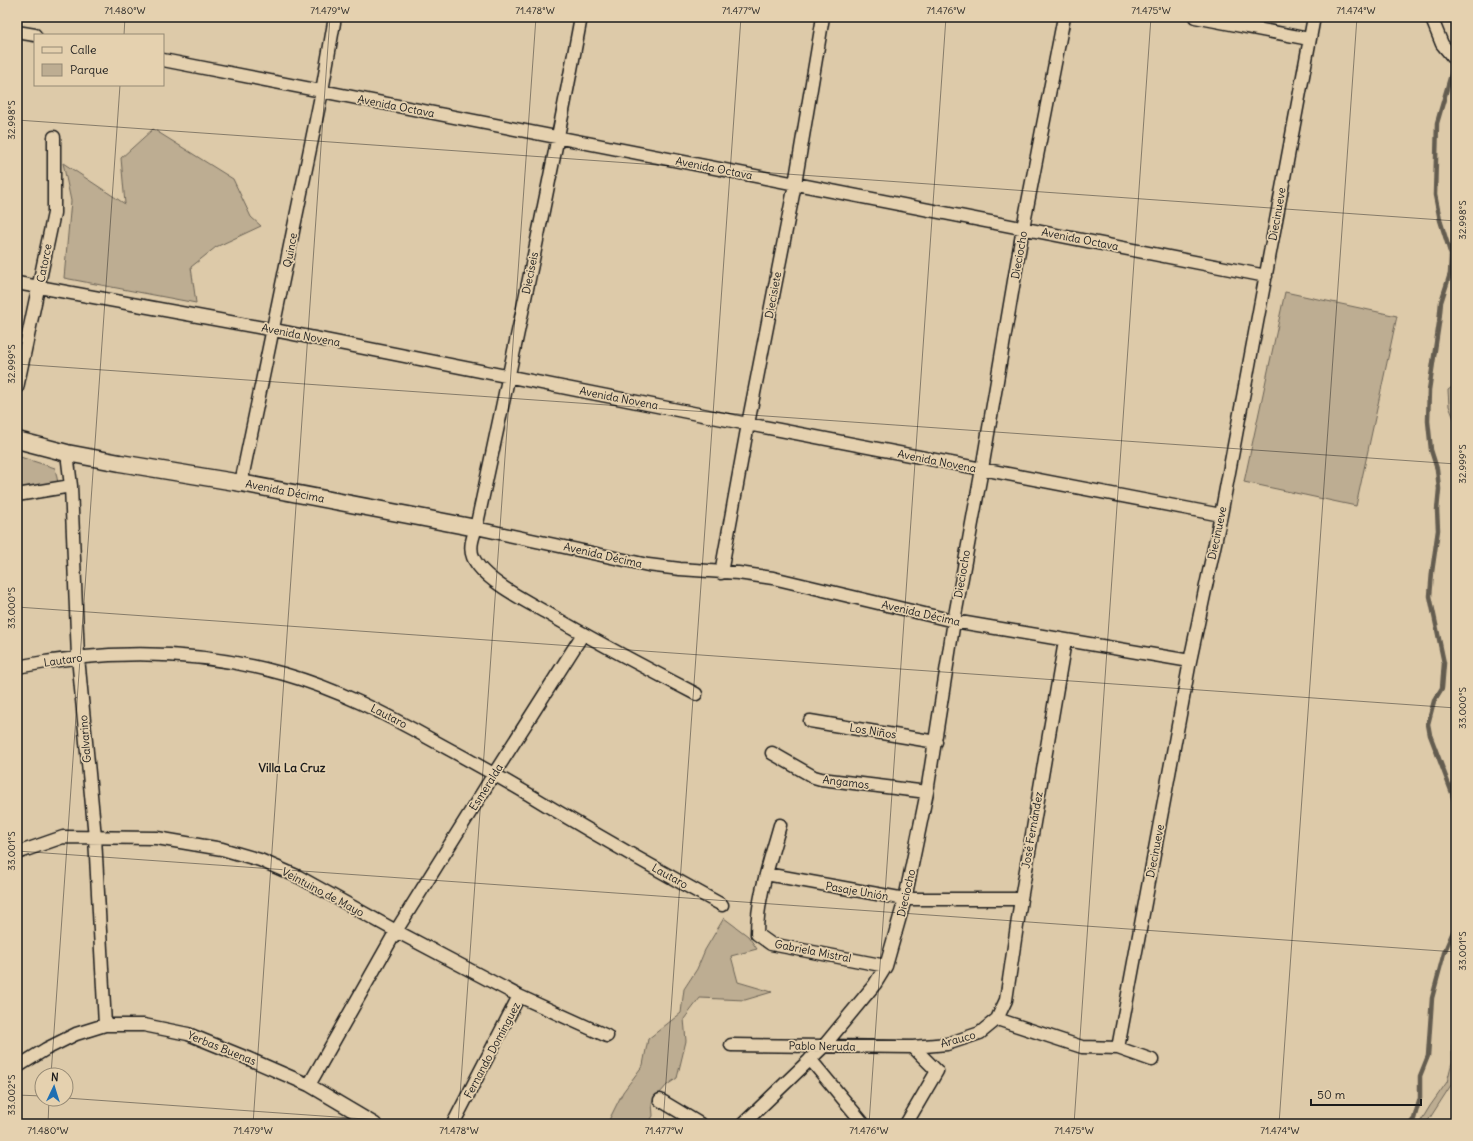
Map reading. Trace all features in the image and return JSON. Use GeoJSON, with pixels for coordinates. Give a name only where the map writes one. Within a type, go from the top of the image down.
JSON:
{"type":"FeatureCollection","features":[{"type":"Feature","properties":{"kind":"street","name":"Quince"},"geometry":{"type":"LineString","coordinates":[[241,482],[274,330],[336,17]]}},
{"type":"Feature","properties":{"kind":"street","name":"Dieciseis"},"geometry":{"type":"LineString","coordinates":[[476,528],[558,138],[581,17]]}},
{"type":"Feature","properties":{"kind":"street","name":"Diecisiete"},"geometry":{"type":"LineString","coordinates":[[721,573],[794,184],[823,17]]}},
{"type":"Feature","properties":{"kind":"street","name":"Dieciocho"},"geometry":{"type":"LineString","coordinates":[[743,1124],[823,1047],[875,984],[886,966],[905,899],[927,792],[954,621],[982,470],[1023,228],[1064,17]]}},
{"type":"Feature","properties":{"kind":"street"},"geometry":{"type":"LineString","coordinates":[[1195,17],[1309,39]]}},
{"type":"Feature","properties":{"kind":"street","name":"Diecinueve"},"geometry":{"type":"LineString","coordinates":[[1118,1048],[1190,661],[1221,515],[1314,17]]}},
{"type":"Feature","properties":{"kind":"street"},"geometry":{"type":"LineString","coordinates":[[1431,17],[1442,44],[1456,61]]}},
{"type":"Feature","properties":{"kind":"street"},"geometry":{"type":"LineString","coordinates":[[17,32],[34,35]]}},
{"type":"Feature","properties":{"kind":"street","name":"Avenida Octava"},"geometry":{"type":"LineString","coordinates":[[164,60],[1266,276]]}},
{"type":"Feature","properties":{"kind":"street","name":"Catorce"},"geometry":{"type":"LineString","coordinates":[[17,388],[54,213],[54,137]]}},
{"type":"Feature","properties":{"kind":"street","name":"Avenida Novena"},"geometry":{"type":"LineString","coordinates":[[17,283],[274,330],[982,470],[1221,515]]}},
{"type":"Feature","properties":{"kind":"street","name":"Avenida Décima"},"geometry":{"type":"LineString","coordinates":[[17,440],[120,463],[241,482],[476,528],[648,565],[680,570],[738,573],[773,578],[954,621],[1190,661]]}},
{"type":"Feature","properties":{"kind":"street","name":"Galvarino"},"geometry":{"type":"LineString","coordinates":[[67,452],[71,486],[78,657],[95,837],[105,1025]]}},
{"type":"Feature","properties":{"kind":"street"},"geometry":{"type":"LineString","coordinates":[[17,495],[71,486]]}},
{"type":"Feature","properties":{"kind":"street"},"geometry":{"type":"LineString","coordinates":[[476,528],[471,542],[473,557],[485,573],[507,590],[583,634],[696,694]]}},
{"type":"Feature","properties":{"kind":"street","name":"Esmeralda"},"geometry":{"type":"LineString","coordinates":[[309,1085],[396,931],[583,634]]}},
{"type":"Feature","properties":{"kind":"street","name":"José Fernández"},"geometry":{"type":"LineString","coordinates":[[997,1018],[1006,1000],[1021,899],[1065,641]]}},
{"type":"Feature","properties":{"kind":"street","name":"Lautaro"},"geometry":{"type":"LineString","coordinates":[[17,668],[78,657],[119,654],[182,656],[216,660],[284,674],[343,694],[381,711],[494,774],[611,844],[722,905]]}},
{"type":"Feature","properties":{"kind":"street","name":"Los Niños"},"geometry":{"type":"LineString","coordinates":[[810,721],[936,742]]}},
{"type":"Feature","properties":{"kind":"street","name":"Angamos"},"geometry":{"type":"LineString","coordinates":[[772,752],[814,777],[821,779],[927,792]]}},
{"type":"Feature","properties":{"kind":"street","name":"Gabriela Mistral"},"geometry":{"type":"LineString","coordinates":[[780,826],[766,874],[757,916],[758,934],[771,944],[886,966]]}},
{"type":"Feature","properties":{"kind":"street","name":"Veintuino de Mayo"},"geometry":{"type":"LineString","coordinates":[[17,853],[63,837],[157,838],[222,849],[260,860],[299,877],[396,931],[519,996],[607,1036]]}},
{"type":"Feature","properties":{"kind":"street","name":"Pasaje Unión"},"geometry":{"type":"LineString","coordinates":[[766,874],[905,899],[1021,899]]}},
{"type":"Feature","properties":{"kind":"street","name":"Fernando Domínguez"},"geometry":{"type":"LineString","coordinates":[[453,1124],[519,996]]}},
{"type":"Feature","properties":{"kind":"street"},"geometry":{"type":"LineString","coordinates":[[997,1018],[1082,1047],[1118,1048],[1152,1060]]}},
{"type":"Feature","properties":{"kind":"street","name":"Arauco"},"geometry":{"type":"LineString","coordinates":[[913,1047],[947,1044],[980,1033],[997,1018]]}},
{"type":"Feature","properties":{"kind":"street","name":"Yerbas Buenas"},"geometry":{"type":"LineString","coordinates":[[17,1066],[70,1037],[105,1025],[144,1025],[188,1034],[247,1058],[309,1085],[375,1124]]}},
{"type":"Feature","properties":{"kind":"street","name":"Pablo Neruda"},"geometry":{"type":"LineString","coordinates":[[731,1045],[913,1047]]}},
{"type":"Feature","properties":{"kind":"street"},"geometry":{"type":"LineString","coordinates":[[906,1124],[937,1071],[913,1047]]}},
{"type":"Feature","properties":{"kind":"street"},"geometry":{"type":"LineString","coordinates":[[810,1059],[863,1123]]}},
{"type":"Feature","properties":{"kind":"street"},"geometry":{"type":"LineString","coordinates":[[660,1100],[700,1124]]}},
{"type":"Feature","properties":{"kind":"green space"},"geometry":{"type":"Polygon","coordinates":[[[153,129],[233,179],[251,217],[261,226],[216,247],[191,267],[196,303],[64,278],[71,201],[63,163],[125,204],[121,158],[153,129]]]}},
{"type":"Feature","properties":{"kind":"green space"},"geometry":{"type":"Polygon","coordinates":[[[1285,292],[1397,316],[1356,506],[1244,482],[1285,292]]]}},
{"type":"Feature","properties":{"kind":"green space"},"geometry":{"type":"Polygon","coordinates":[[[1456,384],[1456,424],[1449,406],[1448,390],[1456,384]]]}},
{"type":"Feature","properties":{"kind":"green space"},"geometry":{"type":"Polygon","coordinates":[[[17,456],[55,468],[58,483],[17,491],[17,456]]]}},
{"type":"Feature","properties":{"kind":"green space"},"geometry":{"type":"Polygon","coordinates":[[[724,918],[748,936],[757,949],[731,956],[738,982],[772,992],[745,1000],[700,998],[684,1019],[686,1041],[677,1078],[667,1085],[652,1102],[653,1116],[648,1124],[607,1124],[623,1092],[643,1065],[648,1039],[681,1013],[684,989],[697,969],[705,950],[724,918]]]}},
{"type":"Feature","properties":{"kind":"green space"},"geometry":{"type":"Polygon","coordinates":[[[1456,1029],[1456,1070],[1453,1082],[1426,1124],[1419,1124],[1447,1082],[1452,1062],[1452,1046],[1456,1029]]]}},
{"type":"Feature","properties":{"kind":"waterway"},"geometry":{"type":"LineString","coordinates":[[1455,61],[1437,123],[1435,195],[1440,220],[1451,255],[1450,274],[1441,302],[1429,390],[1428,421],[1431,450],[1437,469],[1439,489],[1437,510],[1438,530],[1430,596],[1444,663],[1442,688],[1434,701],[1428,724],[1430,735],[1452,793],[1456,811]]}},
{"type":"Feature","properties":{"kind":"waterway"},"geometry":{"type":"LineString","coordinates":[[1410,1124],[1414,1119],[1420,1098],[1420,1076],[1428,1056],[1432,998],[1444,953],[1456,925]]}},
{"type":"Feature","properties":{"kind":"district","name":"Villa La Cruz"},"geometry":{"type":"Point","coordinates":[292,768]}}]}
